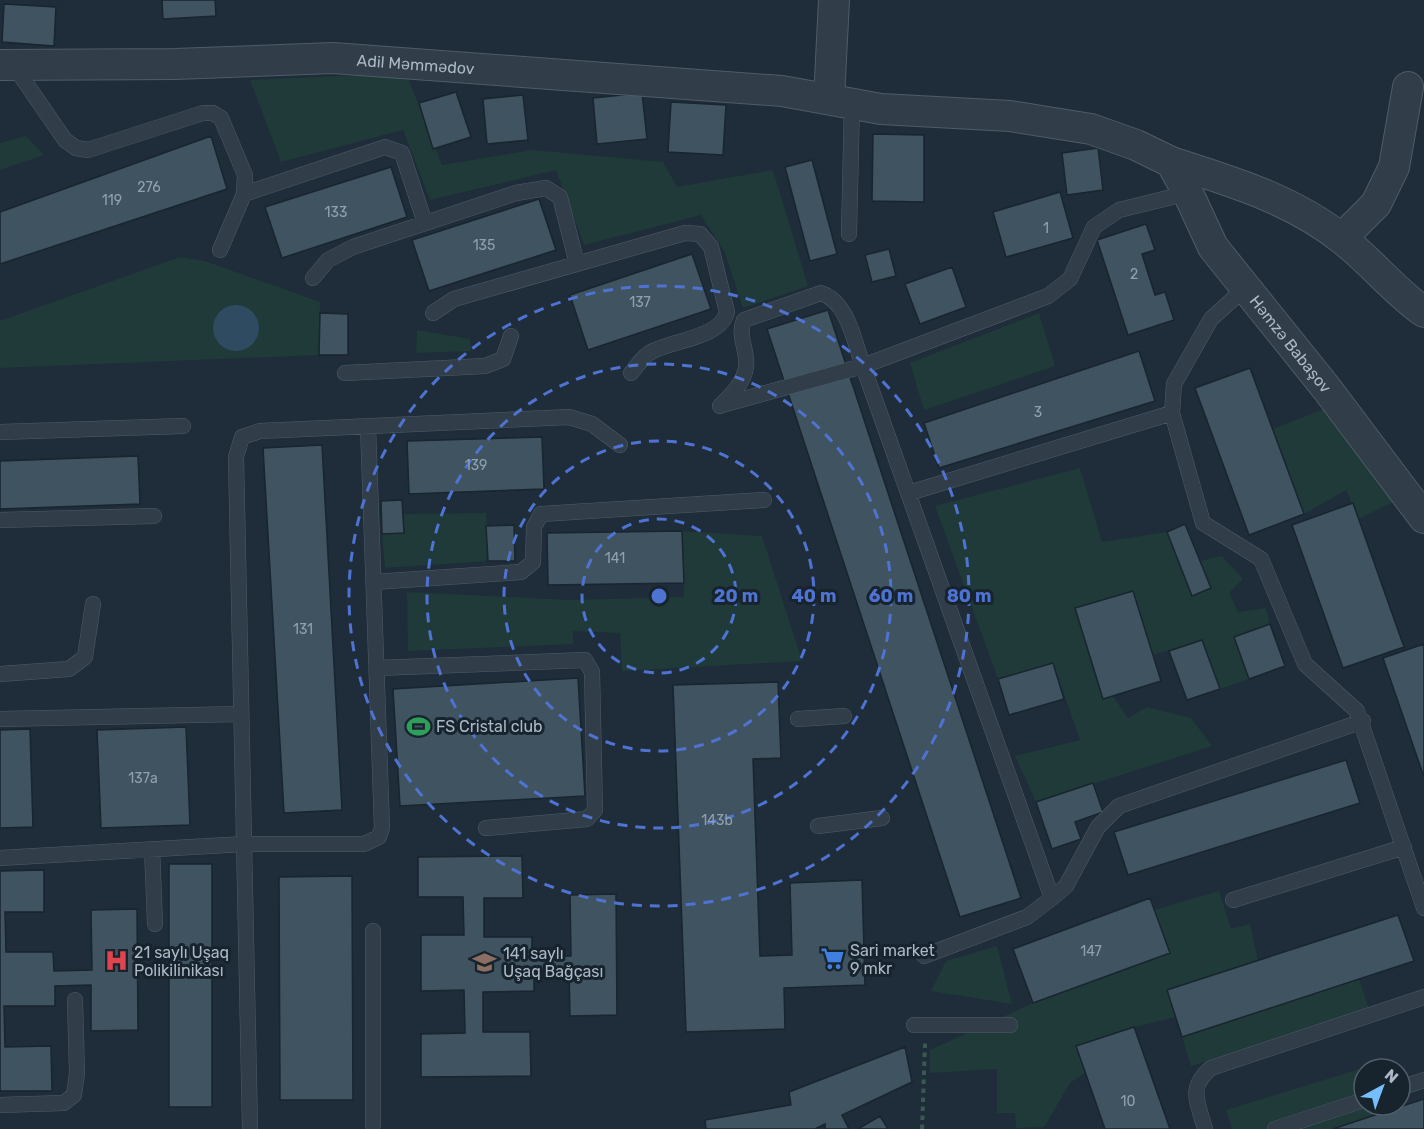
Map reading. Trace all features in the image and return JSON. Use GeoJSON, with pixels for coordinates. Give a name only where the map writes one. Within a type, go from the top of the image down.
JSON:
{"type":"FeatureCollection","features":[{"type":"Feature","properties":{"kind":"street"},"geometry":{"type":"LineString","coordinates":[[834,0],[840,101],[881,109],[1010,116],[1054,122],[1091,129],[1136,145],[1171,162],[1238,184],[1297,208],[1342,238],[1424,312]]}},
{"type":"Feature","properties":{"kind":"street","name":"Adil Məmmədov"},"geometry":{"type":"LineString","coordinates":[[7,65],[175,64],[333,58],[782,91],[840,101]]}},
{"type":"Feature","properties":{"kind":"street"},"geometry":{"type":"LineString","coordinates":[[1342,238],[1376,204],[1394,167],[1408,87]]}},
{"type":"Feature","properties":{"kind":"street","name":"Həmzə Babaşov"},"geometry":{"type":"LineString","coordinates":[[1171,162],[1213,247],[1327,389],[1424,518]]}},
{"type":"Feature","properties":{"kind":"lane"},"geometry":{"type":"LineString","coordinates":[[7,65],[65,140],[76,148],[88,150],[203,113],[213,113],[221,118],[245,175],[244,194],[220,250]]}},
{"type":"Feature","properties":{"kind":"lane"},"geometry":{"type":"LineString","coordinates":[[840,101],[849,234]]}},
{"type":"Feature","properties":{"kind":"lane"},"geometry":{"type":"LineString","coordinates":[[244,194],[386,147],[402,153],[425,223]]}},
{"type":"Feature","properties":{"kind":"lane"},"geometry":{"type":"LineString","coordinates":[[313,278],[328,260],[353,247],[516,193],[546,188],[560,197],[577,264]]}},
{"type":"Feature","properties":{"kind":"lane"},"geometry":{"type":"LineString","coordinates":[[1052,898],[909,493],[863,366],[842,308],[833,297],[821,293],[744,320],[740,330],[746,367],[736,390],[720,406],[863,366],[1048,296],[1070,279],[1094,227],[1119,210],[1188,193]]}},
{"type":"Feature","properties":{"kind":"lane"},"geometry":{"type":"LineString","coordinates":[[433,313],[454,299],[684,233],[700,234],[711,248],[727,312],[725,321],[715,329],[648,353],[631,373]]}},
{"type":"Feature","properties":{"kind":"lane"},"geometry":{"type":"LineString","coordinates":[[1245,288],[1211,319],[1174,384],[1172,413],[1203,523],[1261,559],[1305,664],[1357,711],[1363,721],[1424,908]]}},
{"type":"Feature","properties":{"kind":"lane"},"geometry":{"type":"LineString","coordinates":[[345,373],[485,366],[503,359],[511,336]]}},
{"type":"Feature","properties":{"kind":"lane"},"geometry":{"type":"LineString","coordinates":[[909,493],[1172,413]]}},
{"type":"Feature","properties":{"kind":"lane"},"geometry":{"type":"LineString","coordinates":[[250,1129],[236,457],[242,437],[260,431],[569,417],[592,424],[620,445]]}},
{"type":"Feature","properties":{"kind":"lane"},"geometry":{"type":"LineString","coordinates":[[0,432],[183,426]]}},
{"type":"Feature","properties":{"kind":"lane"},"geometry":{"type":"LineString","coordinates":[[0,858],[244,844],[364,844],[379,837],[382,828],[368,426]]}},
{"type":"Feature","properties":{"kind":"lane"},"geometry":{"type":"LineString","coordinates":[[374,582],[520,572],[533,562],[534,527],[542,514],[764,500]]}},
{"type":"Feature","properties":{"kind":"lane"},"geometry":{"type":"LineString","coordinates":[[0,520],[154,516]]}},
{"type":"Feature","properties":{"kind":"lane"},"geometry":{"type":"LineString","coordinates":[[0,674],[69,669],[85,657],[93,604]]}},
{"type":"Feature","properties":{"kind":"lane"},"geometry":{"type":"LineString","coordinates":[[377,668],[585,660],[592,672],[595,810],[587,819],[486,828]]}},
{"type":"Feature","properties":{"kind":"lane"},"geometry":{"type":"LineString","coordinates":[[0,719],[241,714]]}},
{"type":"Feature","properties":{"kind":"lane"},"geometry":{"type":"LineString","coordinates":[[798,719],[844,716]]}},
{"type":"Feature","properties":{"kind":"lane"},"geometry":{"type":"LineString","coordinates":[[924,956],[1027,917],[1052,898],[1066,886],[1098,827],[1119,806],[1363,721]]}},
{"type":"Feature","properties":{"kind":"lane"},"geometry":{"type":"LineString","coordinates":[[818,826],[882,818]]}},
{"type":"Feature","properties":{"kind":"lane"},"geometry":{"type":"LineString","coordinates":[[1233,900],[1404,847]]}},
{"type":"Feature","properties":{"kind":"lane"},"geometry":{"type":"LineString","coordinates":[[152,849],[155,924]]}},
{"type":"Feature","properties":{"kind":"lane"},"geometry":{"type":"LineString","coordinates":[[373,931],[373,1125]]}},
{"type":"Feature","properties":{"kind":"lane"},"geometry":{"type":"LineString","coordinates":[[1205,1129],[1195,1091],[1198,1078],[1211,1068],[1424,997]]}},
{"type":"Feature","properties":{"kind":"lane"},"geometry":{"type":"LineString","coordinates":[[0,1105],[63,1103],[74,1095],[77,1073],[75,1000]]}},
{"type":"Feature","properties":{"kind":"lane"},"geometry":{"type":"LineString","coordinates":[[920,1026],[1010,1025]]}},
{"type":"Feature","properties":{"kind":"lane"},"geometry":{"type":"LineString","coordinates":[[1275,1129],[1352,1104]]}},
{"type":"Feature","properties":{"kind":"path"},"geometry":{"type":"LineString","coordinates":[[920,1026],[922,1129]]}},
{"type":"Feature","properties":{"kind":"green space"},"geometry":{"type":"Polygon","coordinates":[[[406,73],[442,165],[533,150],[663,162],[677,187],[773,170],[808,286],[743,308],[725,253],[701,215],[584,245],[556,170],[430,200],[403,130],[281,162],[250,80],[406,73]]]}},
{"type":"Feature","properties":{"kind":"green space"},"geometry":{"type":"Polygon","coordinates":[[[26,136],[44,155],[0,170],[0,143],[26,136]]]}},
{"type":"Feature","properties":{"kind":"green space"},"geometry":{"type":"Polygon","coordinates":[[[180,257],[205,261],[320,302],[319,355],[0,368],[0,321],[180,257]]]}},
{"type":"Feature","properties":{"kind":"green space"},"geometry":{"type":"Polygon","coordinates":[[[1039,313],[1055,366],[924,410],[910,363],[1039,313]]]}},
{"type":"Feature","properties":{"kind":"green space"},"geometry":{"type":"Polygon","coordinates":[[[417,330],[470,339],[471,351],[416,353],[417,330]]]}},
{"type":"Feature","properties":{"kind":"green space"},"geometry":{"type":"Polygon","coordinates":[[[1324,409],[1395,501],[1359,519],[1346,490],[1304,514],[1273,429],[1324,409]]]}},
{"type":"Feature","properties":{"kind":"green space"},"geometry":{"type":"Polygon","coordinates":[[[1080,468],[1102,542],[1167,532],[1193,596],[1200,561],[1222,556],[1243,579],[1229,593],[1238,612],[1266,608],[1270,624],[1234,637],[1249,679],[1220,689],[1202,640],[1153,655],[1133,591],[1075,609],[1103,699],[1113,696],[1128,718],[1147,707],[1191,718],[1212,746],[1036,802],[1015,756],[1080,740],[1053,663],[998,679],[935,506],[1080,468]]]}},
{"type":"Feature","properties":{"kind":"green space"},"geometry":{"type":"Polygon","coordinates":[[[486,513],[488,561],[385,568],[382,534],[404,533],[403,514],[486,513]]]}},
{"type":"Feature","properties":{"kind":"green space"},"geometry":{"type":"Polygon","coordinates":[[[682,531],[762,536],[802,661],[622,671],[620,633],[573,631],[573,644],[408,651],[407,592],[572,600],[684,597],[682,531]]]}},
{"type":"Feature","properties":{"kind":"green space"},"geometry":{"type":"Polygon","coordinates":[[[1219,891],[1231,929],[1250,924],[1258,961],[1167,990],[1176,1017],[1134,1027],[1076,1046],[1085,1073],[1070,1083],[1044,1127],[1016,1128],[1015,1113],[997,1113],[997,1069],[930,1073],[930,1050],[1033,1003],[1169,953],[1154,910],[1219,891]]]}},
{"type":"Feature","properties":{"kind":"green space"},"geometry":{"type":"Polygon","coordinates":[[[997,946],[1012,1004],[931,991],[946,961],[997,946]]]}},
{"type":"Feature","properties":{"kind":"green space"},"geometry":{"type":"Polygon","coordinates":[[[1359,979],[1369,1010],[1191,1066],[1182,1037],[1359,979]]]}},
{"type":"Feature","properties":{"kind":"green space"},"geometry":{"type":"Polygon","coordinates":[[[1352,1071],[1352,1117],[1369,1117],[1333,1129],[1232,1129],[1226,1110],[1352,1071]]]}},
{"type":"Feature","properties":{"kind":"water"},"geometry":{"type":"Polygon","coordinates":[[[236,305],[252,312],[259,328],[252,344],[236,351],[220,344],[213,328],[220,312],[236,305]]]}},
{"type":"Feature","properties":{"kind":"building"},"geometry":{"type":"Polygon","coordinates":[[[162,0],[215,0],[216,16],[163,19],[162,0]]]}},
{"type":"Feature","properties":{"kind":"building"},"geometry":{"type":"Polygon","coordinates":[[[4,4],[56,7],[54,46],[2,42],[4,4]]]}},
{"type":"Feature","properties":{"kind":"building"},"geometry":{"type":"Polygon","coordinates":[[[456,92],[471,137],[433,149],[419,103],[456,92]]]}},
{"type":"Feature","properties":{"kind":"building"},"geometry":{"type":"Polygon","coordinates":[[[642,93],[647,139],[597,144],[593,98],[642,93]]]}},
{"type":"Feature","properties":{"kind":"building"},"geometry":{"type":"Polygon","coordinates":[[[523,95],[528,140],[487,144],[483,99],[523,95]]]}},
{"type":"Feature","properties":{"kind":"building"},"geometry":{"type":"Polygon","coordinates":[[[671,102],[726,105],[723,155],[668,152],[671,102]]]}},
{"type":"Feature","properties":{"kind":"building"},"geometry":{"type":"Polygon","coordinates":[[[873,134],[924,135],[924,202],[872,201],[873,134]]]}},
{"type":"Feature","properties":{"kind":"building"},"geometry":{"type":"Polygon","coordinates":[[[211,136],[227,189],[0,264],[0,212],[211,136]]]}},
{"type":"Feature","properties":{"kind":"building"},"geometry":{"type":"Polygon","coordinates":[[[1098,148],[1103,190],[1067,195],[1062,153],[1098,148]]]}},
{"type":"Feature","properties":{"kind":"building"},"geometry":{"type":"Polygon","coordinates":[[[812,160],[837,254],[810,261],[785,167],[812,160]]]}},
{"type":"Feature","properties":{"kind":"building"},"geometry":{"type":"Polygon","coordinates":[[[391,167],[407,217],[282,258],[265,207],[391,167]]]}},
{"type":"Feature","properties":{"kind":"building"},"geometry":{"type":"Polygon","coordinates":[[[1060,192],[1073,238],[1006,257],[993,212],[1060,192]]]}},
{"type":"Feature","properties":{"kind":"building"},"geometry":{"type":"Polygon","coordinates":[[[539,199],[556,250],[429,291],[412,240],[539,199]]]}},
{"type":"Feature","properties":{"kind":"building"},"geometry":{"type":"Polygon","coordinates":[[[1146,224],[1155,250],[1142,254],[1155,295],[1165,292],[1174,320],[1128,335],[1097,240],[1146,224]]]}},
{"type":"Feature","properties":{"kind":"building"},"geometry":{"type":"Polygon","coordinates":[[[889,249],[896,276],[872,282],[865,255],[889,249]]]}},
{"type":"Feature","properties":{"kind":"building"},"geometry":{"type":"Polygon","coordinates":[[[692,254],[711,309],[588,350],[570,295],[692,254]]]}},
{"type":"Feature","properties":{"kind":"building"},"geometry":{"type":"Polygon","coordinates":[[[952,267],[966,307],[920,324],[905,284],[952,267]]]}},
{"type":"Feature","properties":{"kind":"building"},"geometry":{"type":"Polygon","coordinates":[[[828,310],[1021,898],[960,917],[767,329],[828,310]]]}},
{"type":"Feature","properties":{"kind":"building"},"geometry":{"type":"Polygon","coordinates":[[[320,313],[348,314],[348,355],[319,355],[320,313]]]}},
{"type":"Feature","properties":{"kind":"building"},"geometry":{"type":"Polygon","coordinates":[[[1139,351],[1155,401],[939,468],[924,423],[1139,351]]]}},
{"type":"Feature","properties":{"kind":"building"},"geometry":{"type":"Polygon","coordinates":[[[1250,368],[1304,514],[1249,535],[1195,388],[1250,368]]]}},
{"type":"Feature","properties":{"kind":"building"},"geometry":{"type":"Polygon","coordinates":[[[542,437],[544,489],[409,494],[407,441],[542,437]]]}},
{"type":"Feature","properties":{"kind":"building"},"geometry":{"type":"Polygon","coordinates":[[[322,445],[342,810],[284,813],[263,448],[322,445]]]}},
{"type":"Feature","properties":{"kind":"building"},"geometry":{"type":"Polygon","coordinates":[[[138,456],[140,504],[0,509],[0,461],[138,456]]]}},
{"type":"Feature","properties":{"kind":"building"},"geometry":{"type":"Polygon","coordinates":[[[402,500],[404,533],[382,534],[381,501],[402,500]]]}},
{"type":"Feature","properties":{"kind":"building"},"geometry":{"type":"Polygon","coordinates":[[[1353,503],[1404,647],[1343,668],[1292,525],[1353,503]]]}},
{"type":"Feature","properties":{"kind":"building"},"geometry":{"type":"Polygon","coordinates":[[[1185,524],[1211,588],[1192,596],[1167,532],[1185,524]]]}},
{"type":"Feature","properties":{"kind":"building"},"geometry":{"type":"Polygon","coordinates":[[[514,525],[515,561],[488,561],[486,526],[514,525]]]}},
{"type":"Feature","properties":{"kind":"building"},"geometry":{"type":"Polygon","coordinates":[[[682,531],[684,583],[548,585],[547,533],[682,531]]]}},
{"type":"Feature","properties":{"kind":"building"},"geometry":{"type":"Polygon","coordinates":[[[1133,591],[1161,681],[1103,699],[1075,608],[1133,591]]]}},
{"type":"Feature","properties":{"kind":"building"},"geometry":{"type":"Polygon","coordinates":[[[1270,624],[1285,666],[1249,679],[1234,637],[1270,624]]]}},
{"type":"Feature","properties":{"kind":"building"},"geometry":{"type":"Polygon","coordinates":[[[1202,640],[1220,689],[1187,700],[1169,651],[1202,640]]]}},
{"type":"Feature","properties":{"kind":"building"},"geometry":{"type":"Polygon","coordinates":[[[1424,644],[1424,777],[1383,658],[1424,644]]]}},
{"type":"Feature","properties":{"kind":"building"},"geometry":{"type":"Polygon","coordinates":[[[1053,663],[1064,699],[1009,715],[998,679],[1053,663]]]}},
{"type":"Feature","properties":{"kind":"building"},"geometry":{"type":"Polygon","coordinates":[[[578,678],[585,796],[400,806],[393,689],[578,678]]]}},
{"type":"Feature","properties":{"kind":"building"},"geometry":{"type":"Polygon","coordinates":[[[778,682],[781,758],[753,759],[760,956],[792,955],[790,883],[862,880],[865,985],[784,988],[785,1029],[686,1032],[673,685],[778,682]]]}},
{"type":"Feature","properties":{"kind":"building"},"geometry":{"type":"Polygon","coordinates":[[[186,727],[190,825],[101,828],[97,730],[186,727]]]}},
{"type":"Feature","properties":{"kind":"building"},"geometry":{"type":"Polygon","coordinates":[[[30,729],[33,827],[0,828],[0,730],[30,729]]]}},
{"type":"Feature","properties":{"kind":"building"},"geometry":{"type":"Polygon","coordinates":[[[1346,760],[1360,803],[1128,875],[1114,832],[1346,760]]]}},
{"type":"Feature","properties":{"kind":"building"},"geometry":{"type":"Polygon","coordinates":[[[1093,783],[1103,812],[1075,822],[1081,839],[1052,849],[1036,802],[1093,783]]]}},
{"type":"Feature","properties":{"kind":"building"},"geometry":{"type":"Polygon","coordinates":[[[522,856],[523,898],[484,898],[484,937],[532,937],[532,956],[571,956],[570,895],[616,894],[617,1015],[570,1016],[569,971],[534,971],[534,991],[483,992],[483,1032],[530,1032],[531,1076],[421,1077],[421,1034],[465,1033],[464,990],[421,991],[421,935],[464,935],[463,897],[418,897],[418,857],[522,856]]]}},
{"type":"Feature","properties":{"kind":"building"},"geometry":{"type":"Polygon","coordinates":[[[169,864],[212,864],[212,1107],[169,1107],[169,864]]]}},
{"type":"Feature","properties":{"kind":"building"},"geometry":{"type":"Polygon","coordinates":[[[44,870],[44,912],[5,912],[6,952],[53,952],[54,971],[92,970],[91,910],[137,909],[138,1030],[91,1031],[91,985],[55,986],[55,1006],[4,1006],[5,1047],[51,1046],[52,1091],[0,1091],[0,871],[44,870]]]}},
{"type":"Feature","properties":{"kind":"building"},"geometry":{"type":"Polygon","coordinates":[[[352,876],[353,1100],[280,1100],[279,877],[352,876]]]}},
{"type":"Feature","properties":{"kind":"building"},"geometry":{"type":"Polygon","coordinates":[[[1150,898],[1170,953],[1033,1003],[1013,949],[1150,898]]]}},
{"type":"Feature","properties":{"kind":"building"},"geometry":{"type":"Polygon","coordinates":[[[1398,915],[1414,961],[1182,1037],[1167,990],[1398,915]]]}},
{"type":"Feature","properties":{"kind":"building"},"geometry":{"type":"Polygon","coordinates":[[[1134,1027],[1170,1129],[1105,1129],[1076,1046],[1134,1027]]]}},
{"type":"Feature","properties":{"kind":"building"},"geometry":{"type":"Polygon","coordinates":[[[905,1047],[912,1082],[842,1115],[849,1129],[825,1129],[825,1124],[815,1129],[706,1129],[705,1120],[791,1105],[789,1092],[905,1047]]]}},
{"type":"Feature","properties":{"kind":"building"},"geometry":{"type":"Polygon","coordinates":[[[1424,1099],[1424,1129],[1333,1129],[1369,1117],[1412,1117],[1412,1103],[1424,1099]]]}},
{"type":"Feature","properties":{"kind":"building"},"geometry":{"type":"Polygon","coordinates":[[[880,1116],[888,1129],[858,1129],[880,1116]]]}},
{"type":"Feature","properties":{"kind":"place","name":"FS Cristal club"},"geometry":{"type":"Point","coordinates":[418,726]}},
{"type":"Feature","properties":{"kind":"place","name":"Sari market 9 mkr"},"geometry":{"type":"Point","coordinates":[832,959]}},
{"type":"Feature","properties":{"kind":"place","name":"21 saylı Uşaq Polikilinikası"},"geometry":{"type":"Point","coordinates":[116,961]}},
{"type":"Feature","properties":{"kind":"place","name":"141 saylı Uşaq Bağçası"},"geometry":{"type":"Point","coordinates":[485,962]}}]}
